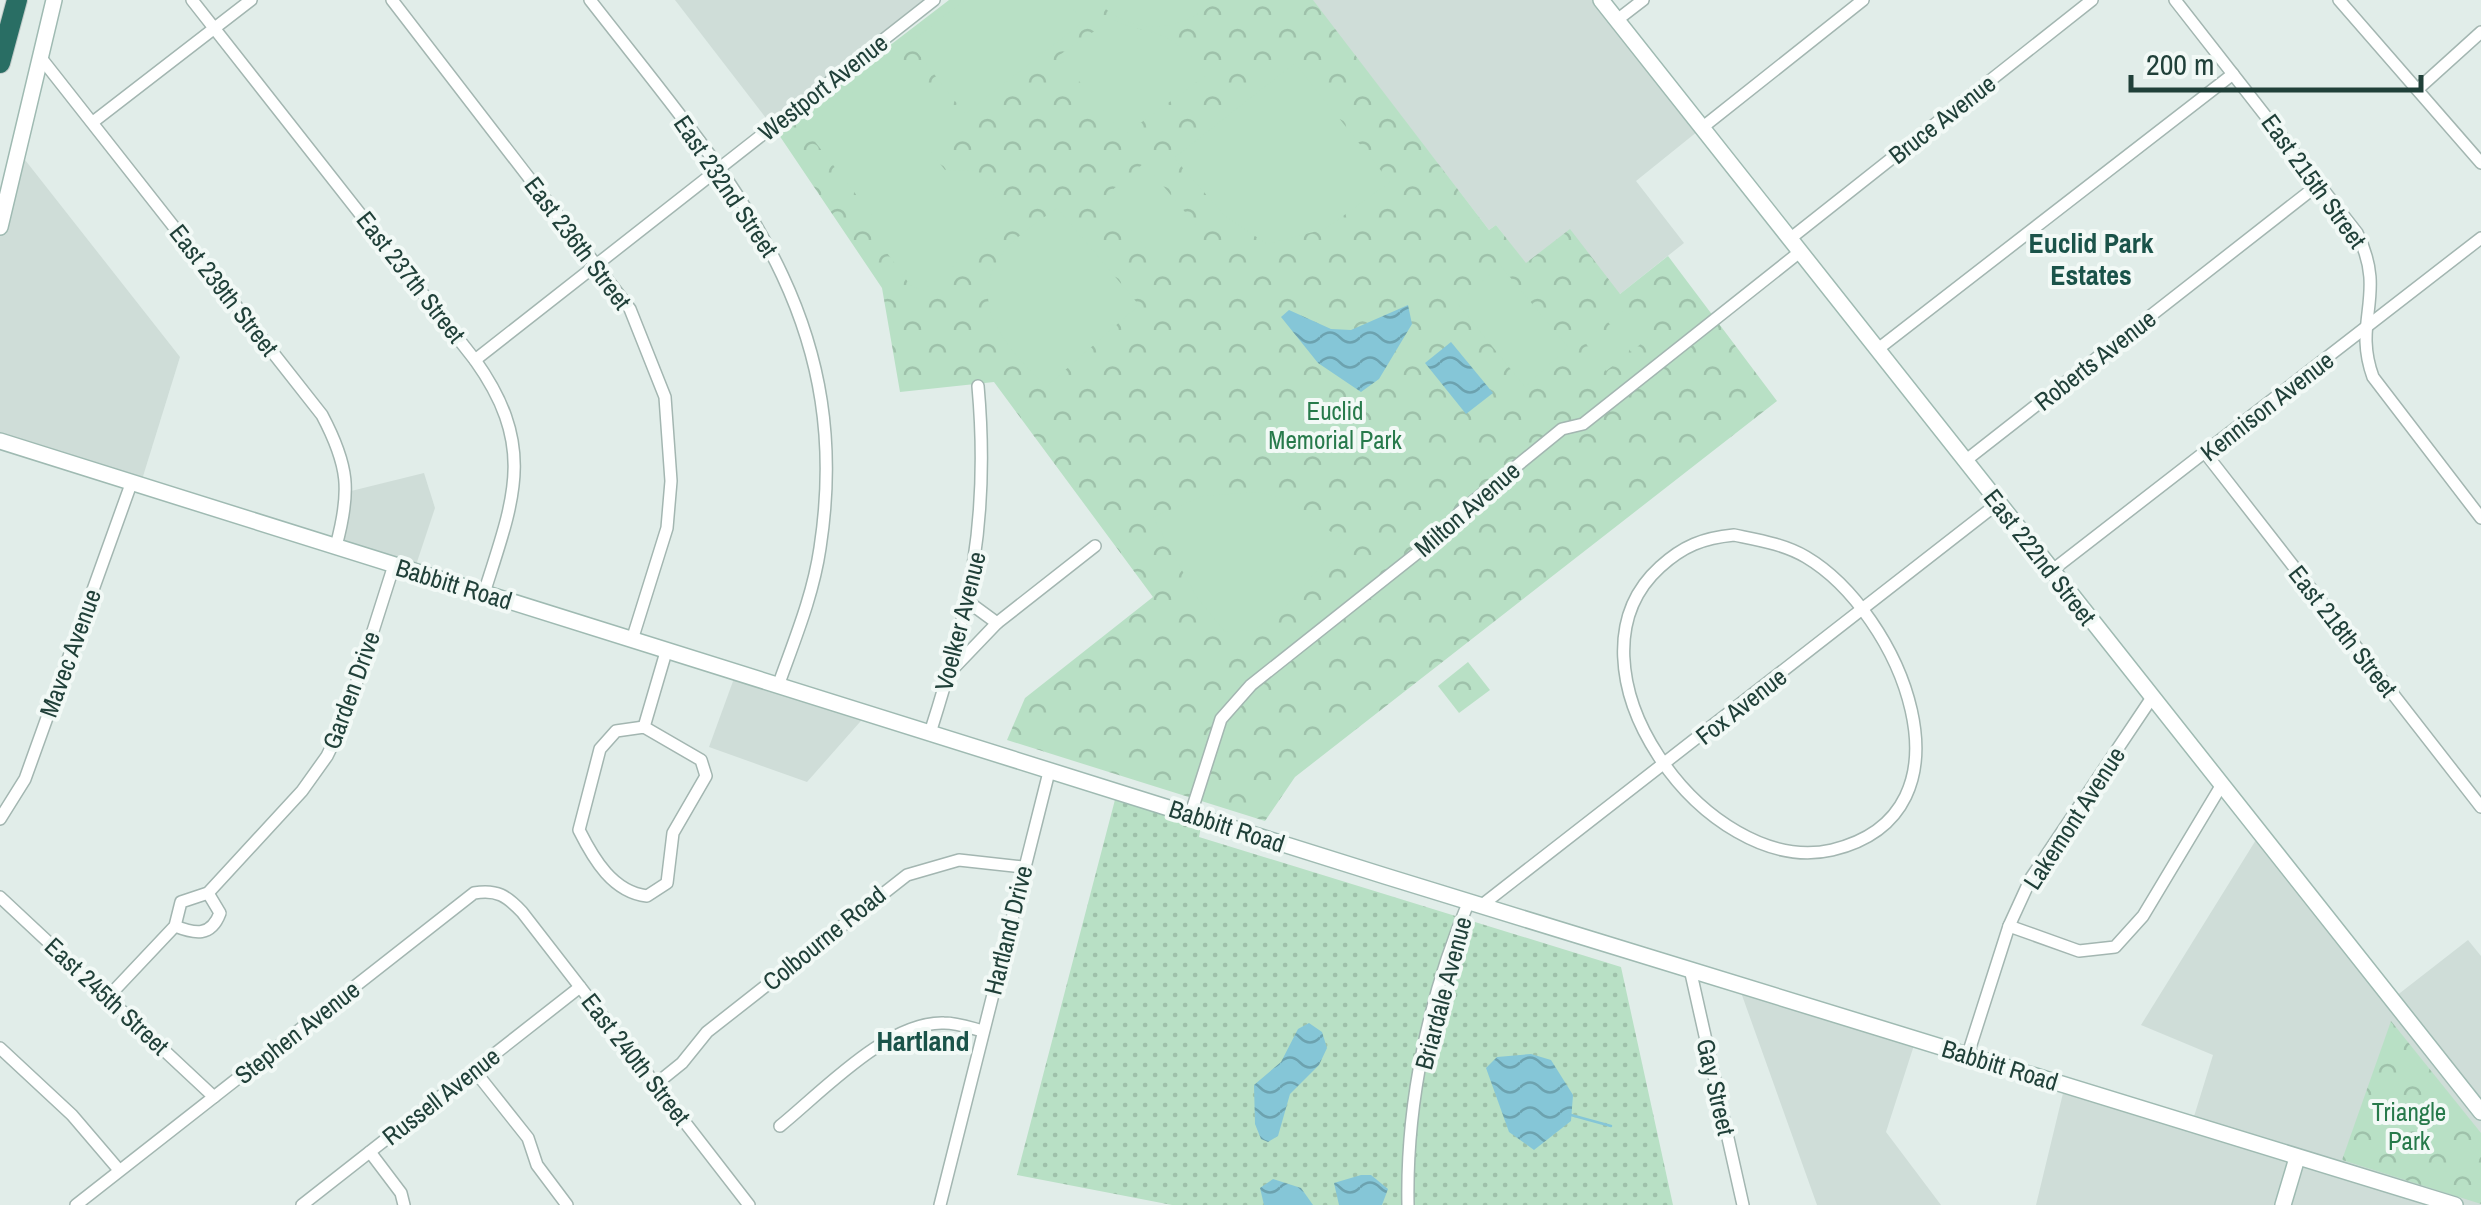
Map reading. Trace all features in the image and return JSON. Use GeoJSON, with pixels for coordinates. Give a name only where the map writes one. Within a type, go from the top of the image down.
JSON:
{"type":"FeatureCollection","features":[{"type":"Feature","properties":{"kind":"highway"},"geometry":{"type":"LineString","coordinates":[[0,62],[17,2]]}},
{"type":"Feature","properties":{"kind":"main road"},"geometry":{"type":"LineString","coordinates":[[0,227],[54,0]]}},
{"type":"Feature","properties":{"kind":"main road","name":"East 222nd Street"},"geometry":{"type":"LineString","coordinates":[[1601,0],[2481,1112]]}},
{"type":"Feature","properties":{"kind":"main road","name":"Babbitt Road"},"geometry":{"type":"LineString","coordinates":[[0,441],[1049,772],[2455,1205]]}},
{"type":"Feature","properties":{"kind":"main road"},"geometry":{"type":"LineString","coordinates":[[2283,1205],[2296,1158]]}},
{"type":"Feature","properties":{"kind":"street","name":"East 237th Street"},"geometry":{"type":"LineString","coordinates":[[192,0],[475,360],[508,415],[516,458],[512,505],[484,593]]}},
{"type":"Feature","properties":{"kind":"street"},"geometry":{"type":"LineString","coordinates":[[93,122],[251,0]]}},
{"type":"Feature","properties":{"kind":"street","name":"East 236th Street"},"geometry":{"type":"LineString","coordinates":[[392,0],[630,309],[665,397],[670,437],[667,528],[632,640]]}},
{"type":"Feature","properties":{"kind":"street","name":"East 232nd Street"},"geometry":{"type":"LineString","coordinates":[[590,0],[719,168],[786,276],[822,392],[827,476],[820,551],[811,592],[778,686]]}},
{"type":"Feature","properties":{"kind":"street","name":"Westport Avenue"},"geometry":{"type":"LineString","coordinates":[[475,360],[934,0]]}},
{"type":"Feature","properties":{"kind":"street"},"geometry":{"type":"LineString","coordinates":[[1617,20],[1643,0]]}},
{"type":"Feature","properties":{"kind":"street"},"geometry":{"type":"LineString","coordinates":[[1703,127],[1863,0]]}},
{"type":"Feature","properties":{"kind":"street","name":"Bruce Avenue"},"geometry":{"type":"LineString","coordinates":[[1796,245],[2092,0]]}},
{"type":"Feature","properties":{"kind":"street","name":"East 215th Street"},"geometry":{"type":"LineString","coordinates":[[2176,0],[2358,233],[2370,258],[2372,294],[2364,330]]}},
{"type":"Feature","properties":{"kind":"street"},"geometry":{"type":"LineString","coordinates":[[2340,0],[2481,163]]}},
{"type":"Feature","properties":{"kind":"street"},"geometry":{"type":"LineString","coordinates":[[2418,89],[2481,32]]}},
{"type":"Feature","properties":{"kind":"street","name":"East 239th Street"},"geometry":{"type":"LineString","coordinates":[[41,58],[322,415],[344,466],[348,492],[336,546]]}},
{"type":"Feature","properties":{"kind":"street"},"geometry":{"type":"LineString","coordinates":[[1878,348],[2233,74]]}},
{"type":"Feature","properties":{"kind":"street","name":"Roberts Avenue"},"geometry":{"type":"LineString","coordinates":[[1965,461],[2320,184]]}},
{"type":"Feature","properties":{"kind":"street","name":"Kennison Avenue"},"geometry":{"type":"LineString","coordinates":[[2050,572],[2481,238]]}},
{"type":"Feature","properties":{"kind":"street","name":"Milton Avenue"},"geometry":{"type":"LineString","coordinates":[[1191,813],[1222,719],[1251,685],[1444,532],[1562,429],[1583,424],[1796,245]]}},
{"type":"Feature","properties":{"kind":"street"},"geometry":{"type":"LineString","coordinates":[[2364,330],[2366,358],[2383,394],[2481,518]]}},
{"type":"Feature","properties":{"kind":"street","name":"Voelker Avenue"},"geometry":{"type":"LineString","coordinates":[[930,734],[976,568],[983,504],[978,386]]}},
{"type":"Feature","properties":{"kind":"street","name":"East 218th Street"},"geometry":{"type":"LineString","coordinates":[[2206,454],[2481,807]]}},
{"type":"Feature","properties":{"kind":"street","name":"Mavec Avenue"},"geometry":{"type":"LineString","coordinates":[[0,818],[24,778],[131,484]]}},
{"type":"Feature","properties":{"kind":"street","name":"Fox Avenue"},"geometry":{"type":"LineString","coordinates":[[1475,903],[1667,764],[1998,504]]}},
{"type":"Feature","properties":{"kind":"street"},"geometry":{"type":"LineString","coordinates":[[1734,535],[1773,543],[1806,557],[1840,584],[1863,610],[1903,676],[1916,724],[1918,758],[1899,805],[1881,826],[1830,850],[1789,851],[1752,839],[1714,816],[1643,732],[1628,694],[1620,653],[1626,616],[1642,583],[1673,554],[1703,538],[1734,535]]}},
{"type":"Feature","properties":{"kind":"street"},"geometry":{"type":"LineString","coordinates":[[950,673],[997,623],[1094,546]]}},
{"type":"Feature","properties":{"kind":"street","name":"Garden Drive"},"geometry":{"type":"LineString","coordinates":[[108,997],[175,926],[180,902],[208,893],[302,791],[327,756],[344,719],[394,565]]}},
{"type":"Feature","properties":{"kind":"street"},"geometry":{"type":"LineString","coordinates":[[967,601],[997,623]]}},
{"type":"Feature","properties":{"kind":"street"},"geometry":{"type":"LineString","coordinates":[[644,727],[666,652]]}},
{"type":"Feature","properties":{"kind":"street","name":"Lakemont Avenue"},"geometry":{"type":"LineString","coordinates":[[1968,1054],[2009,926],[2031,878],[2152,699]]}},
{"type":"Feature","properties":{"kind":"street"},"geometry":{"type":"LineString","coordinates":[[644,727],[701,760],[706,776],[673,834],[667,882],[647,896],[626,893],[592,857],[578,830],[600,749],[616,730],[644,727]]}},
{"type":"Feature","properties":{"kind":"street","name":"Hartland Drive"},"geometry":{"type":"LineString","coordinates":[[940,1205],[1049,772]]}},
{"type":"Feature","properties":{"kind":"street"},"geometry":{"type":"LineString","coordinates":[[2009,926],[2079,951],[2115,947],[2143,916],[2221,786]]}},
{"type":"Feature","properties":{"kind":"street","name":"Colbourne Road"},"geometry":{"type":"LineString","coordinates":[[656,1084],[682,1063],[707,1032],[907,874],[959,860],[1023,868]]}},
{"type":"Feature","properties":{"kind":"street"},"geometry":{"type":"LineString","coordinates":[[175,926],[193,933],[206,932],[216,922],[220,913],[208,893]]}},
{"type":"Feature","properties":{"kind":"street","name":"Stephen Avenue"},"geometry":{"type":"LineString","coordinates":[[76,1205],[474,893],[502,894],[522,912]]}},
{"type":"Feature","properties":{"kind":"street","name":"East 245th Street"},"geometry":{"type":"LineString","coordinates":[[0,896],[214,1096]]}},
{"type":"Feature","properties":{"kind":"street","name":"Briardale Avenue"},"geometry":{"type":"LineString","coordinates":[[1408,1205],[1408,1166],[1425,1040],[1475,903]]}},
{"type":"Feature","properties":{"kind":"street","name":"East 240th Street"},"geometry":{"type":"LineString","coordinates":[[522,912],[749,1205]]}},
{"type":"Feature","properties":{"kind":"street","name":"Gay Street"},"geometry":{"type":"LineString","coordinates":[[1690,969],[1742,1205]]}},
{"type":"Feature","properties":{"kind":"street","name":"Russell Avenue"},"geometry":{"type":"LineString","coordinates":[[302,1205],[580,986]]}},
{"type":"Feature","properties":{"kind":"street"},"geometry":{"type":"LineString","coordinates":[[780,1126],[888,1039],[919,1026],[946,1022],[983,1031]]}},
{"type":"Feature","properties":{"kind":"street"},"geometry":{"type":"LineString","coordinates":[[0,1048],[72,1115],[119,1170]]}},
{"type":"Feature","properties":{"kind":"street"},"geometry":{"type":"LineString","coordinates":[[474,1070],[522,1130],[542,1174],[567,1205]]}},
{"type":"Feature","properties":{"kind":"street"},"geometry":{"type":"LineString","coordinates":[[370,1152],[402,1193],[404,1205]]}},
{"type":"Feature","properties":{"kind":"shaded area"},"geometry":{"type":"Polygon","coordinates":[[[675,0],[929,0],[769,122],[675,0]]]}},
{"type":"Feature","properties":{"kind":"shaded area"},"geometry":{"type":"Polygon","coordinates":[[[1312,0],[1601,0],[1703,127],[1636,181],[1684,243],[1620,294],[1526,264],[1496,225],[1489,230],[1312,0]]]}},
{"type":"Feature","properties":{"kind":"shaded area"},"geometry":{"type":"Polygon","coordinates":[[[18,151],[180,357],[140,486],[0,441],[0,227],[18,151]]]}},
{"type":"Feature","properties":{"kind":"shaded area"},"geometry":{"type":"Polygon","coordinates":[[[424,473],[435,508],[414,571],[336,546],[347,492],[424,473]]]}},
{"type":"Feature","properties":{"kind":"shaded area"},"geometry":{"type":"Polygon","coordinates":[[[736,673],[867,714],[807,782],[709,747],[736,673]]]}},
{"type":"Feature","properties":{"kind":"shaded area"},"geometry":{"type":"Polygon","coordinates":[[[2259,835],[2391,1000],[2468,940],[2481,956],[2481,1205],[2036,1205],[2065,1085],[2192,1123],[2213,1055],[2141,1025],[2259,835]]]}},
{"type":"Feature","properties":{"kind":"shaded area"},"geometry":{"type":"Polygon","coordinates":[[[1738,984],[1916,1039],[1886,1132],[1941,1205],[1817,1205],[1738,984]]]}},
{"type":"Feature","properties":{"kind":"green space","name":"Euclid Memorial Park"},"geometry":{"type":"Polygon","coordinates":[[[949,0],[1313,0],[1489,230],[1496,225],[1526,263],[1570,229],[1620,294],[1668,256],[1777,401],[1295,777],[1265,821],[1007,740],[1025,698],[1153,597],[994,382],[900,392],[882,288],[777,132],[949,0]]]}},
{"type":"Feature","properties":{"kind":"green space"},"geometry":{"type":"Polygon","coordinates":[[[965,0],[1066,0],[1083,22],[965,114],[910,43],[965,0]]]}},
{"type":"Feature","properties":{"kind":"green space"},"geometry":{"type":"Polygon","coordinates":[[[1095,0],[1219,0],[1188,19],[1157,27],[1126,21],[1095,0]]]}},
{"type":"Feature","properties":{"kind":"green space"},"geometry":{"type":"Polygon","coordinates":[[[1112,19],[1165,37],[1208,74],[1124,135],[1058,56],[1112,19]]]}},
{"type":"Feature","properties":{"kind":"green space"},"geometry":{"type":"Polygon","coordinates":[[[895,60],[954,130],[931,152],[945,170],[978,171],[1010,219],[923,291],[910,285],[867,225],[872,215],[805,129],[895,60]]]}},
{"type":"Feature","properties":{"kind":"green space"},"geometry":{"type":"Polygon","coordinates":[[[1295,63],[1390,182],[1325,229],[1267,244],[1225,216],[1174,158],[1295,63]]]}},
{"type":"Feature","properties":{"kind":"green space"},"geometry":{"type":"Polygon","coordinates":[[[1144,163],[1196,225],[1155,259],[1104,197],[1144,163]]]}},
{"type":"Feature","properties":{"kind":"green space"},"geometry":{"type":"Polygon","coordinates":[[[1057,208],[1139,305],[1046,387],[1005,340],[989,304],[988,286],[994,267],[1008,247],[1057,208]]]}},
{"type":"Feature","properties":{"kind":"green space"},"geometry":{"type":"Polygon","coordinates":[[[1500,265],[1568,347],[1525,387],[1458,304],[1500,265]]]}},
{"type":"Feature","properties":{"kind":"green space"},"geometry":{"type":"Polygon","coordinates":[[[1626,309],[1648,338],[1631,352],[1608,322],[1626,309]]]}},
{"type":"Feature","properties":{"kind":"green space"},"geometry":{"type":"Polygon","coordinates":[[[1601,328],[1624,357],[1606,371],[1584,341],[1601,328]]]}},
{"type":"Feature","properties":{"kind":"green space"},"geometry":{"type":"Polygon","coordinates":[[[1257,492],[1289,500],[1343,541],[1285,607],[1255,630],[1225,632],[1196,596],[1153,517],[1203,496],[1257,492]]]}},
{"type":"Feature","properties":{"kind":"green space"},"geometry":{"type":"Polygon","coordinates":[[[1468,662],[1490,690],[1459,713],[1438,686],[1468,662]]]}},
{"type":"Feature","properties":{"kind":"green space"},"geometry":{"type":"Polygon","coordinates":[[[1117,792],[1203,817],[1199,837],[1621,967],[1673,1205],[1172,1205],[1017,1175],[1117,792]]]}},
{"type":"Feature","properties":{"kind":"green space","name":"Triangle Park"},"geometry":{"type":"Polygon","coordinates":[[[2391,1021],[2481,1133],[2481,1204],[2342,1160],[2391,1021]]]}},
{"type":"Feature","properties":{"kind":"water"},"geometry":{"type":"Polygon","coordinates":[[[1408,305],[1412,324],[1379,379],[1361,392],[1318,363],[1281,317],[1289,310],[1331,329],[1351,330],[1408,305]]]}},
{"type":"Feature","properties":{"kind":"water"},"geometry":{"type":"Polygon","coordinates":[[[1451,342],[1493,393],[1466,414],[1425,363],[1451,342]]]}},
{"type":"Feature","properties":{"kind":"water"},"geometry":{"type":"Polygon","coordinates":[[[1309,1023],[1322,1032],[1327,1048],[1319,1065],[1290,1094],[1278,1136],[1268,1142],[1261,1139],[1255,1124],[1254,1085],[1281,1062],[1298,1029],[1309,1023]]]}},
{"type":"Feature","properties":{"kind":"water"},"geometry":{"type":"Polygon","coordinates":[[[1531,1054],[1551,1060],[1573,1095],[1571,1121],[1534,1150],[1509,1132],[1486,1068],[1497,1057],[1531,1054]]]}},
{"type":"Feature","properties":{"kind":"water"},"geometry":{"type":"Polygon","coordinates":[[[1371,1175],[1388,1189],[1382,1205],[1339,1205],[1334,1183],[1371,1175]]]}},
{"type":"Feature","properties":{"kind":"water"},"geometry":{"type":"Polygon","coordinates":[[[1273,1179],[1301,1188],[1313,1205],[1264,1205],[1260,1188],[1273,1179]]]}},
{"type":"Feature","properties":{"kind":"waterway"},"geometry":{"type":"LineString","coordinates":[[1571,1115],[1611,1126]]}},
{"type":"Feature","properties":{"kind":"district","name":"Euclid Park Estates"},"geometry":{"type":"Point","coordinates":[2091,259]}},
{"type":"Feature","properties":{"kind":"district","name":"Hartland"},"geometry":{"type":"Point","coordinates":[923,1041]}}]}
